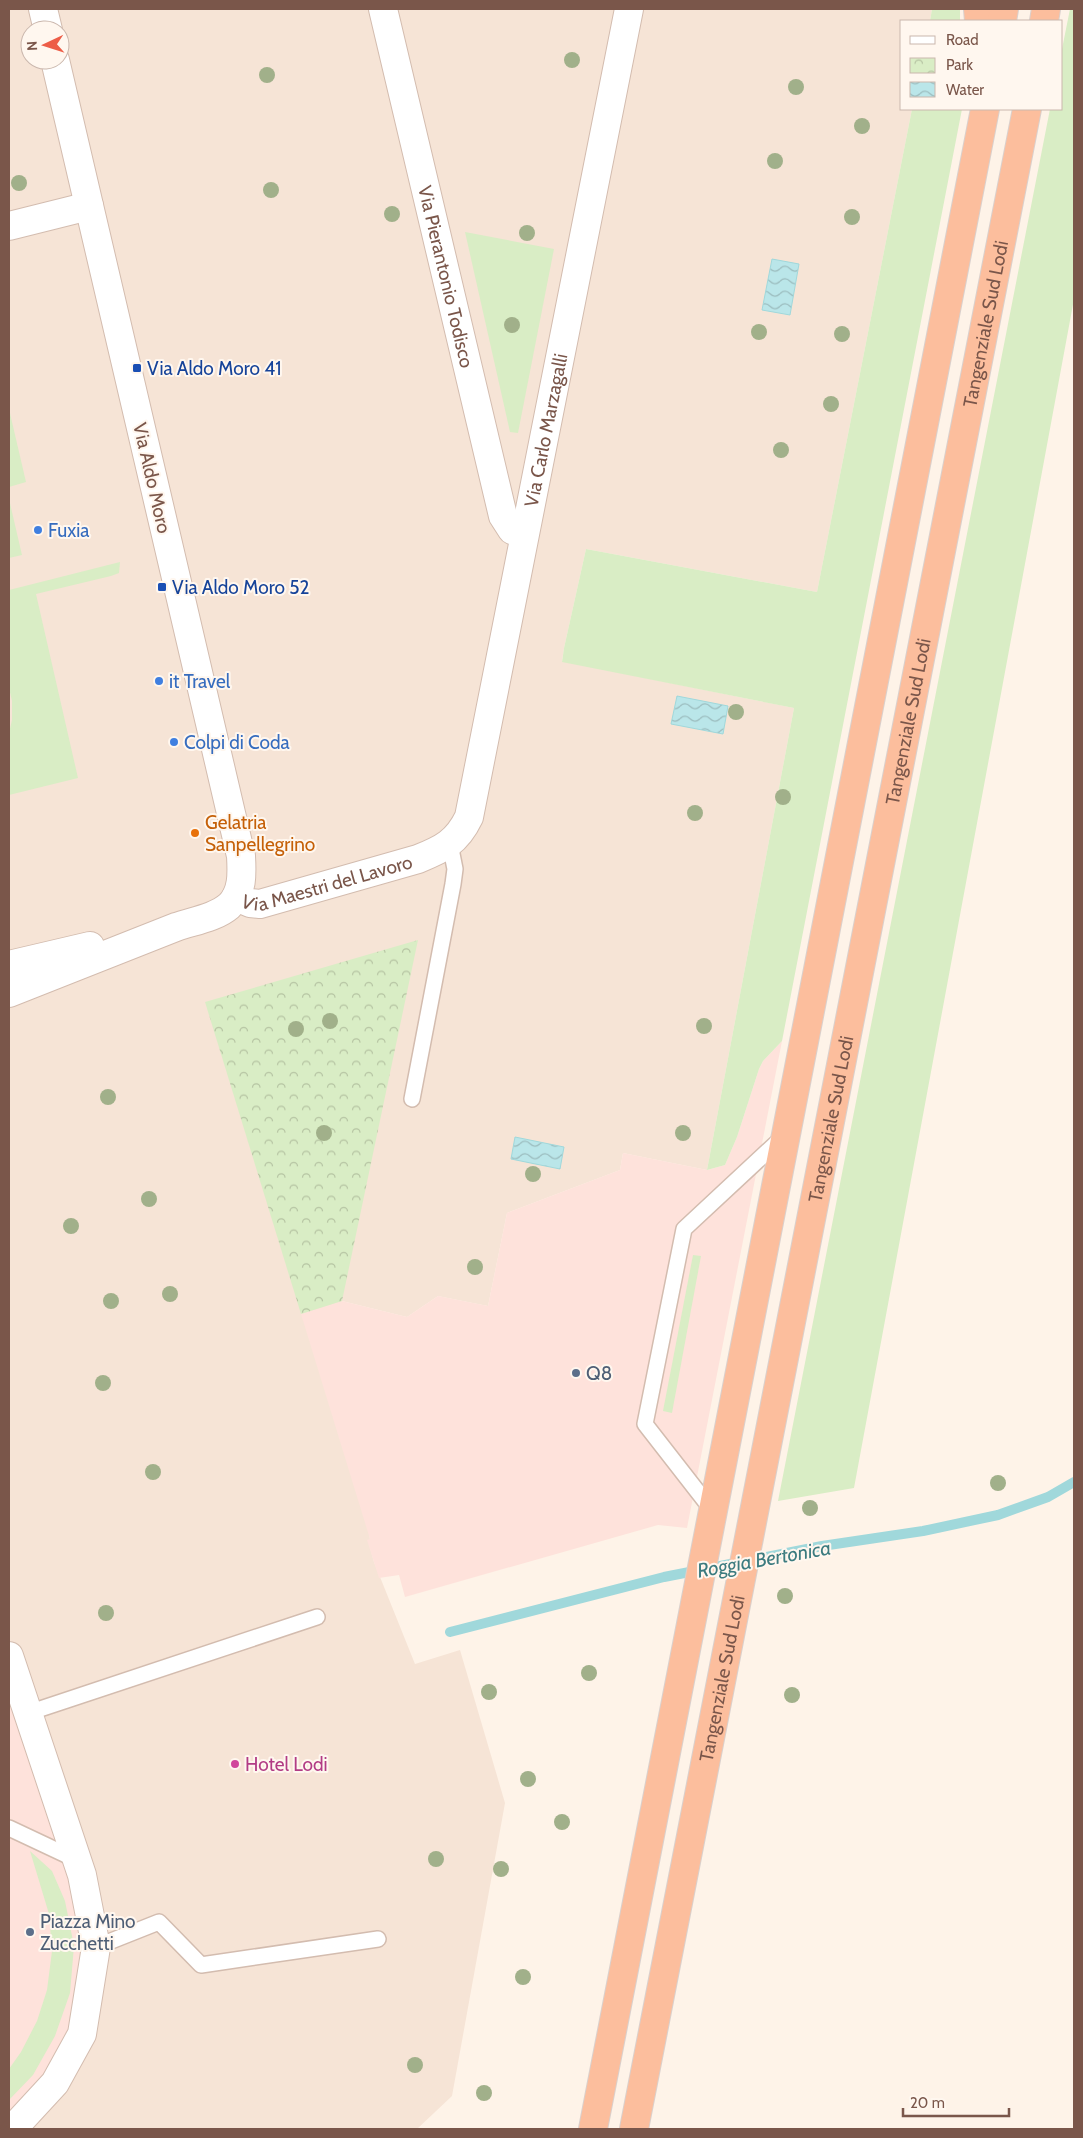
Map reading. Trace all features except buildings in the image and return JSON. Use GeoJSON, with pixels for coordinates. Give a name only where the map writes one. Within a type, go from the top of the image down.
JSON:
{"type":"FeatureCollection","features":[{"type":"Feature","properties":{"kind":"highway"},"geometry":{"type":"LineString","coordinates":[[593,2129],[710,1518],[985,110]]}},
{"type":"Feature","properties":{"kind":"highway","name":"Tangenziale Sud Lodi"},"geometry":{"type":"LineString","coordinates":[[634,2129],[1027,110]]}},
{"type":"Feature","properties":{"kind":"street","name":"Via Pierantonio Todisco"},"geometry":{"type":"LineString","coordinates":[[383,9],[503,516],[512,530],[524,535]]}},
{"type":"Feature","properties":{"kind":"street","name":"Via Carlo Marzagalli"},"geometry":{"type":"LineString","coordinates":[[450,844],[462,832],[470,817],[629,9]]}},
{"type":"Feature","properties":{"kind":"street","name":"Via Aldo Moro"},"geometry":{"type":"LineString","coordinates":[[57,70],[240,856],[241,884],[236,897]]}},
{"type":"Feature","properties":{"kind":"street"},"geometry":{"type":"LineString","coordinates":[[9,226],[89,206]]}},
{"type":"Feature","properties":{"kind":"street","name":"Via Maestri del Lavoro"},"geometry":{"type":"LineString","coordinates":[[9,993],[179,926],[218,913],[229,906],[236,897],[250,903],[272,902],[418,859],[450,844]]}},
{"type":"Feature","properties":{"kind":"street","name":"Via Maestri del Lavoro"},"geometry":{"type":"LineString","coordinates":[[9,965],[179,926]]}},
{"type":"Feature","properties":{"kind":"street"},"geometry":{"type":"LineString","coordinates":[[9,1656],[82,1875],[96,1947],[82,2034],[55,2084],[19,2122],[9,2129]]}},
{"type":"Feature","properties":{"kind":"lane"},"geometry":{"type":"LineString","coordinates":[[412,1099],[454,884],[455,868],[450,844]]}},
{"type":"Feature","properties":{"kind":"lane"},"geometry":{"type":"LineString","coordinates":[[710,1518],[645,1424],[684,1229],[785,1135]]}},
{"type":"Feature","properties":{"kind":"lane"},"geometry":{"type":"LineString","coordinates":[[28,1712],[317,1617]]}},
{"type":"Feature","properties":{"kind":"lane"},"geometry":{"type":"LineString","coordinates":[[9,1828],[77,1860]]}},
{"type":"Feature","properties":{"kind":"lane"},"geometry":{"type":"LineString","coordinates":[[96,1947],[159,1922],[201,1965],[378,1939]]}},
{"type":"Feature","properties":{"kind":"shaded area"},"geometry":{"type":"Polygon","coordinates":[[[9,9],[932,9],[930,20],[900,20],[900,110],[912,110],[817,592],[586,549],[564,648],[562,661],[794,708],[707,1170],[623,1153],[620,1170],[507,1213],[488,1306],[438,1296],[407,1317],[342,1301],[370,1540],[368,1540],[374,1562],[415,1664],[460,1650],[505,1803],[452,2096],[417,2129],[18,2129],[85,1864],[9,1637],[9,9]]]}},
{"type":"Feature","properties":{"kind":"shaded area"},"geometry":{"type":"Polygon","coordinates":[[[782,1041],[687,1528],[658,1525],[405,1597],[399,1575],[379,1578],[367,1540],[370,1539],[301,1314],[342,1301],[407,1317],[438,1296],[488,1306],[507,1213],[620,1170],[623,1153],[707,1170],[725,1165],[737,1137],[759,1069],[763,1061],[782,1041]]]}},
{"type":"Feature","properties":{"kind":"shaded area"},"geometry":{"type":"Polygon","coordinates":[[[9,1671],[92,1947],[78,2029],[9,2123],[9,1671]]]}},
{"type":"Feature","properties":{"kind":"green space"},"geometry":{"type":"Polygon","coordinates":[[[932,9],[960,9],[960,20],[930,20],[932,9]]]}},
{"type":"Feature","properties":{"kind":"green space"},"geometry":{"type":"Polygon","coordinates":[[[1070,9],[1074,9],[1074,299],[854,1488],[778,1501],[1050,110],[1063,110],[1063,44],[1070,9]]]}},
{"type":"Feature","properties":{"kind":"green space"},"geometry":{"type":"Polygon","coordinates":[[[912,110],[962,110],[782,1041],[763,1061],[759,1069],[737,1137],[725,1165],[707,1170],[794,708],[562,662],[564,648],[586,549],[817,592],[912,110]]]}},
{"type":"Feature","properties":{"kind":"green space"},"geometry":{"type":"Polygon","coordinates":[[[465,232],[554,249],[518,433],[510,432],[465,232]]]}},
{"type":"Feature","properties":{"kind":"green space"},"geometry":{"type":"Polygon","coordinates":[[[9,409],[26,482],[9,487],[9,409]]]}},
{"type":"Feature","properties":{"kind":"green space"},"geometry":{"type":"Polygon","coordinates":[[[9,499],[22,555],[9,558],[9,499]]]}},
{"type":"Feature","properties":{"kind":"green space"},"geometry":{"type":"Polygon","coordinates":[[[120,562],[119,573],[36,594],[78,778],[9,795],[9,733],[12,720],[12,701],[9,688],[9,590],[120,562]]]}},
{"type":"Feature","properties":{"kind":"green space"},"geometry":{"type":"Polygon","coordinates":[[[418,940],[342,1301],[301,1314],[205,1002],[418,940]]]}},
{"type":"Feature","properties":{"kind":"green space"},"geometry":{"type":"Polygon","coordinates":[[[693,1255],[701,1256],[672,1413],[663,1411],[693,1255]]]}},
{"type":"Feature","properties":{"kind":"green space"},"geometry":{"type":"Polygon","coordinates":[[[30,1851],[52,1871],[65,1901],[74,1946],[70,1993],[55,2036],[33,2075],[9,2100],[9,2069],[21,2052],[37,2021],[47,1990],[52,1951],[49,1914],[30,1851]]]}},
{"type":"Feature","properties":{"kind":"water"},"geometry":{"type":"Polygon","coordinates":[[[772,259],[799,264],[790,315],[762,310],[772,259]]]}},
{"type":"Feature","properties":{"kind":"water"},"geometry":{"type":"Polygon","coordinates":[[[677,696],[728,706],[723,734],[671,724],[677,696]]]}},
{"type":"Feature","properties":{"kind":"water"},"geometry":{"type":"Polygon","coordinates":[[[515,1137],[564,1147],[560,1169],[511,1159],[515,1137]]]}},
{"type":"Feature","properties":{"kind":"waterway","name":"Roggia Bertonica"},"geometry":{"type":"LineString","coordinates":[[450,1632],[664,1577],[822,1546],[923,1531],[998,1515],[1048,1497],[1074,1482]]}},
{"type":"Feature","properties":{"kind":"place","name":"Via Aldo Moro 41"},"geometry":{"type":"Point","coordinates":[137,368]}},
{"type":"Feature","properties":{"kind":"place","name":"Fuxia"},"geometry":{"type":"Point","coordinates":[38,530]}},
{"type":"Feature","properties":{"kind":"place","name":"Via Aldo Moro 52"},"geometry":{"type":"Point","coordinates":[162,587]}},
{"type":"Feature","properties":{"kind":"place","name":"it Travel"},"geometry":{"type":"Point","coordinates":[159,681]}},
{"type":"Feature","properties":{"kind":"place","name":"Colpi di Coda"},"geometry":{"type":"Point","coordinates":[174,742]}},
{"type":"Feature","properties":{"kind":"place","name":"Gelatria Sanpellegrino"},"geometry":{"type":"Point","coordinates":[195,833]}},
{"type":"Feature","properties":{"kind":"place","name":"Q8"},"geometry":{"type":"Point","coordinates":[576,1373]}},
{"type":"Feature","properties":{"kind":"place","name":"Hotel Lodi"},"geometry":{"type":"Point","coordinates":[235,1764]}},
{"type":"Feature","properties":{"kind":"place","name":"Piazza Mino Zucchetti"},"geometry":{"type":"Point","coordinates":[30,1932]}}]}
